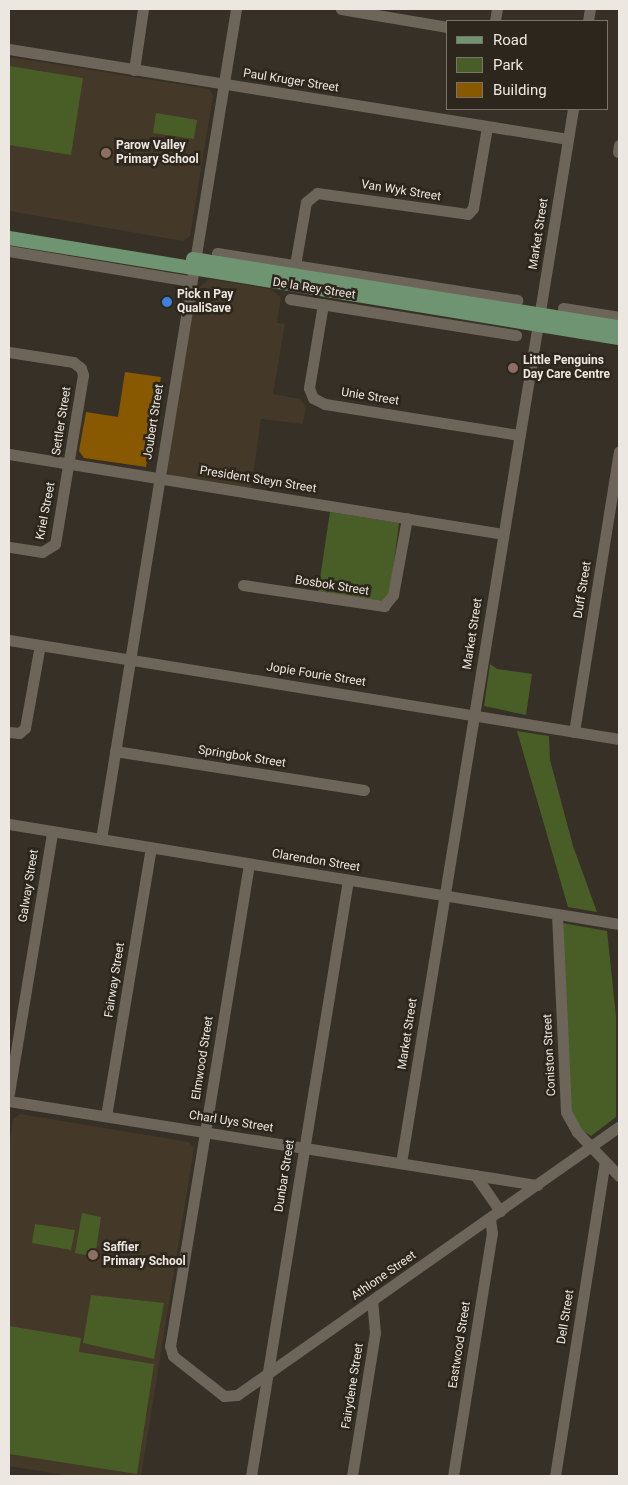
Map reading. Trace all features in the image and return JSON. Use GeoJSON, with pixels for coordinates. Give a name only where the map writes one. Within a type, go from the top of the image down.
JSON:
{"type":"FeatureCollection","features":[{"type":"Feature","properties":{"kind":"main road","name":"De la Rey Street"},"geometry":{"type":"LineString","coordinates":[[9,230],[193,269]]}},
{"type":"Feature","properties":{"kind":"main road","name":"De la Rey Street"},"geometry":{"type":"LineString","coordinates":[[9,238],[193,269],[539,319],[619,327]]}},
{"type":"Feature","properties":{"kind":"main road","name":"De la Rey Street"},"geometry":{"type":"LineString","coordinates":[[539,319],[619,338]]}},
{"type":"Feature","properties":{"kind":"street"},"geometry":{"type":"LineString","coordinates":[[134,70],[143,9]]}},
{"type":"Feature","properties":{"kind":"street","name":"Joubert Street"},"geometry":{"type":"LineString","coordinates":[[101,840],[236,9]]}},
{"type":"Feature","properties":{"kind":"street"},"geometry":{"type":"LineString","coordinates":[[341,9],[446,27]]}},
{"type":"Feature","properties":{"kind":"street","name":"Paul Kruger Street"},"geometry":{"type":"LineString","coordinates":[[9,49],[568,139]]}},
{"type":"Feature","properties":{"kind":"street","name":"Market Street"},"geometry":{"type":"LineString","coordinates":[[401,1164],[574,110]]}},
{"type":"Feature","properties":{"kind":"street","name":"Van Wyk Street"},"geometry":{"type":"LineString","coordinates":[[296,266],[306,202],[317,193],[468,214],[473,208],[487,127]]}},
{"type":"Feature","properties":{"kind":"street","name":"De la Rey Street"},"geometry":{"type":"LineString","coordinates":[[9,251],[193,269]]}},
{"type":"Feature","properties":{"kind":"street","name":"De la Rey Street"},"geometry":{"type":"LineString","coordinates":[[217,252],[517,300]]}},
{"type":"Feature","properties":{"kind":"street","name":"De la Rey Street"},"geometry":{"type":"LineString","coordinates":[[290,299],[516,335]]}},
{"type":"Feature","properties":{"kind":"street","name":"Unie Street"},"geometry":{"type":"LineString","coordinates":[[323,304],[309,388],[313,398],[325,404],[519,435]]}},
{"type":"Feature","properties":{"kind":"street"},"geometry":{"type":"LineString","coordinates":[[563,308],[619,317]]}},
{"type":"Feature","properties":{"kind":"street","name":"Settler Street"},"geometry":{"type":"LineString","coordinates":[[9,352],[73,362],[81,368],[69,464]]}},
{"type":"Feature","properties":{"kind":"street","name":"Duff Street"},"geometry":{"type":"LineString","coordinates":[[574,732],[619,452]]}},
{"type":"Feature","properties":{"kind":"street","name":"President Steyn Street"},"geometry":{"type":"LineString","coordinates":[[9,454],[503,534]]}},
{"type":"Feature","properties":{"kind":"street","name":"Kriel Street"},"geometry":{"type":"LineString","coordinates":[[9,547],[42,552],[53,547],[69,464]]}},
{"type":"Feature","properties":{"kind":"street","name":"Bosbok Street"},"geometry":{"type":"LineString","coordinates":[[243,585],[384,606],[393,595],[407,518]]}},
{"type":"Feature","properties":{"kind":"street","name":"Jopie Fourie Street"},"geometry":{"type":"LineString","coordinates":[[9,640],[619,739]]}},
{"type":"Feature","properties":{"kind":"street"},"geometry":{"type":"LineString","coordinates":[[9,732],[19,733],[26,728],[40,645]]}},
{"type":"Feature","properties":{"kind":"street","name":"Springbok Street"},"geometry":{"type":"LineString","coordinates":[[115,750],[364,790]]}},
{"type":"Feature","properties":{"kind":"street","name":"Clarendon Street"},"geometry":{"type":"LineString","coordinates":[[9,824],[619,924]]}},
{"type":"Feature","properties":{"kind":"street","name":"Galway Street"},"geometry":{"type":"LineString","coordinates":[[9,1093],[52,832]]}},
{"type":"Feature","properties":{"kind":"street","name":"Fairway Street"},"geometry":{"type":"LineString","coordinates":[[106,1116],[151,848]]}},
{"type":"Feature","properties":{"kind":"street","name":"Elmwood Street"},"geometry":{"type":"LineString","coordinates":[[170,1346],[249,864]]}},
{"type":"Feature","properties":{"kind":"street","name":"Dunbar Street"},"geometry":{"type":"LineString","coordinates":[[251,1476],[348,880]]}},
{"type":"Feature","properties":{"kind":"street","name":"Coniston Street"},"geometry":{"type":"LineString","coordinates":[[557,914],[566,1112],[573,1127],[619,1176]]}},
{"type":"Feature","properties":{"kind":"street","name":"Charl Uys Street"},"geometry":{"type":"LineString","coordinates":[[9,1100],[537,1185]]}},
{"type":"Feature","properties":{"kind":"street","name":"Athlone Street"},"geometry":{"type":"LineString","coordinates":[[170,1346],[173,1356],[227,1397],[235,1397],[619,1127]]}},
{"type":"Feature","properties":{"kind":"street","name":"Dell Street"},"geometry":{"type":"LineString","coordinates":[[555,1476],[605,1162]]}},
{"type":"Feature","properties":{"kind":"street"},"geometry":{"type":"LineString","coordinates":[[475,1175],[500,1211]]}},
{"type":"Feature","properties":{"kind":"street","name":"Eastwood Street"},"geometry":{"type":"LineString","coordinates":[[453,1476],[492,1233],[490,1218]]}},
{"type":"Feature","properties":{"kind":"street","name":"Fairydene Street"},"geometry":{"type":"LineString","coordinates":[[352,1476],[375,1333],[372,1301]]}},
{"type":"Feature","properties":{"kind":"shaded area","name":"Parow Valley Primary School"},"geometry":{"type":"Polygon","coordinates":[[[9,57],[209,89],[213,95],[190,236],[183,241],[9,211],[9,57]]]}},
{"type":"Feature","properties":{"kind":"shaded area"},"geometry":{"type":"Polygon","coordinates":[[[209,279],[270,289],[281,297],[277,323],[285,324],[273,394],[300,399],[306,406],[303,424],[261,419],[251,488],[170,475],[165,468],[194,292],[209,279]]]}},
{"type":"Feature","properties":{"kind":"shaded area","name":"Saffier Primary School"},"geometry":{"type":"Polygon","coordinates":[[[20,1114],[189,1142],[194,1148],[141,1476],[69,1476],[9,1466],[9,1146],[13,1119],[20,1114]]]}},
{"type":"Feature","properties":{"kind":"green space"},"geometry":{"type":"Polygon","coordinates":[[[9,66],[83,78],[71,155],[9,145],[9,66]]]}},
{"type":"Feature","properties":{"kind":"green space"},"geometry":{"type":"Polygon","coordinates":[[[156,113],[197,120],[194,139],[153,133],[156,113]]]}},
{"type":"Feature","properties":{"kind":"green space"},"geometry":{"type":"Polygon","coordinates":[[[330,512],[399,523],[390,593],[383,601],[318,592],[330,512]]]}},
{"type":"Feature","properties":{"kind":"green space"},"geometry":{"type":"Polygon","coordinates":[[[490,664],[497,669],[532,674],[526,715],[484,706],[490,664]]]}},
{"type":"Feature","properties":{"kind":"green space"},"geometry":{"type":"Polygon","coordinates":[[[517,731],[549,736],[550,760],[573,846],[597,912],[568,907],[517,731]]]}},
{"type":"Feature","properties":{"kind":"green space"},"geometry":{"type":"Polygon","coordinates":[[[562,923],[607,931],[616,1017],[616,1117],[591,1136],[580,1129],[571,1113],[562,923]]]}},
{"type":"Feature","properties":{"kind":"green space"},"geometry":{"type":"Polygon","coordinates":[[[82,1213],[101,1217],[95,1257],[75,1253],[82,1213]]]}},
{"type":"Feature","properties":{"kind":"green space"},"geometry":{"type":"Polygon","coordinates":[[[35,1224],[75,1230],[71,1250],[32,1243],[35,1224]]]}},
{"type":"Feature","properties":{"kind":"green space"},"geometry":{"type":"Polygon","coordinates":[[[91,1295],[164,1303],[154,1359],[83,1343],[91,1295]]]}},
{"type":"Feature","properties":{"kind":"green space"},"geometry":{"type":"Polygon","coordinates":[[[9,1326],[81,1338],[79,1352],[154,1364],[137,1474],[9,1454],[9,1326]]]}},
{"type":"Feature","properties":{"kind":"building"},"geometry":{"type":"Polygon","coordinates":[[[125,372],[161,377],[146,467],[84,458],[79,451],[86,412],[118,417],[125,372]]]}},
{"type":"Feature","properties":{"kind":"place","name":"Parow Valley Primary School"},"geometry":{"type":"Point","coordinates":[106,153]}},
{"type":"Feature","properties":{"kind":"place","name":"Pick n Pay QualiSave"},"geometry":{"type":"Point","coordinates":[167,302]}},
{"type":"Feature","properties":{"kind":"place","name":"Little Penguins Day Care Centre"},"geometry":{"type":"Point","coordinates":[513,368]}},
{"type":"Feature","properties":{"kind":"place","name":"Saffier Primary School"},"geometry":{"type":"Point","coordinates":[93,1255]}}]}
